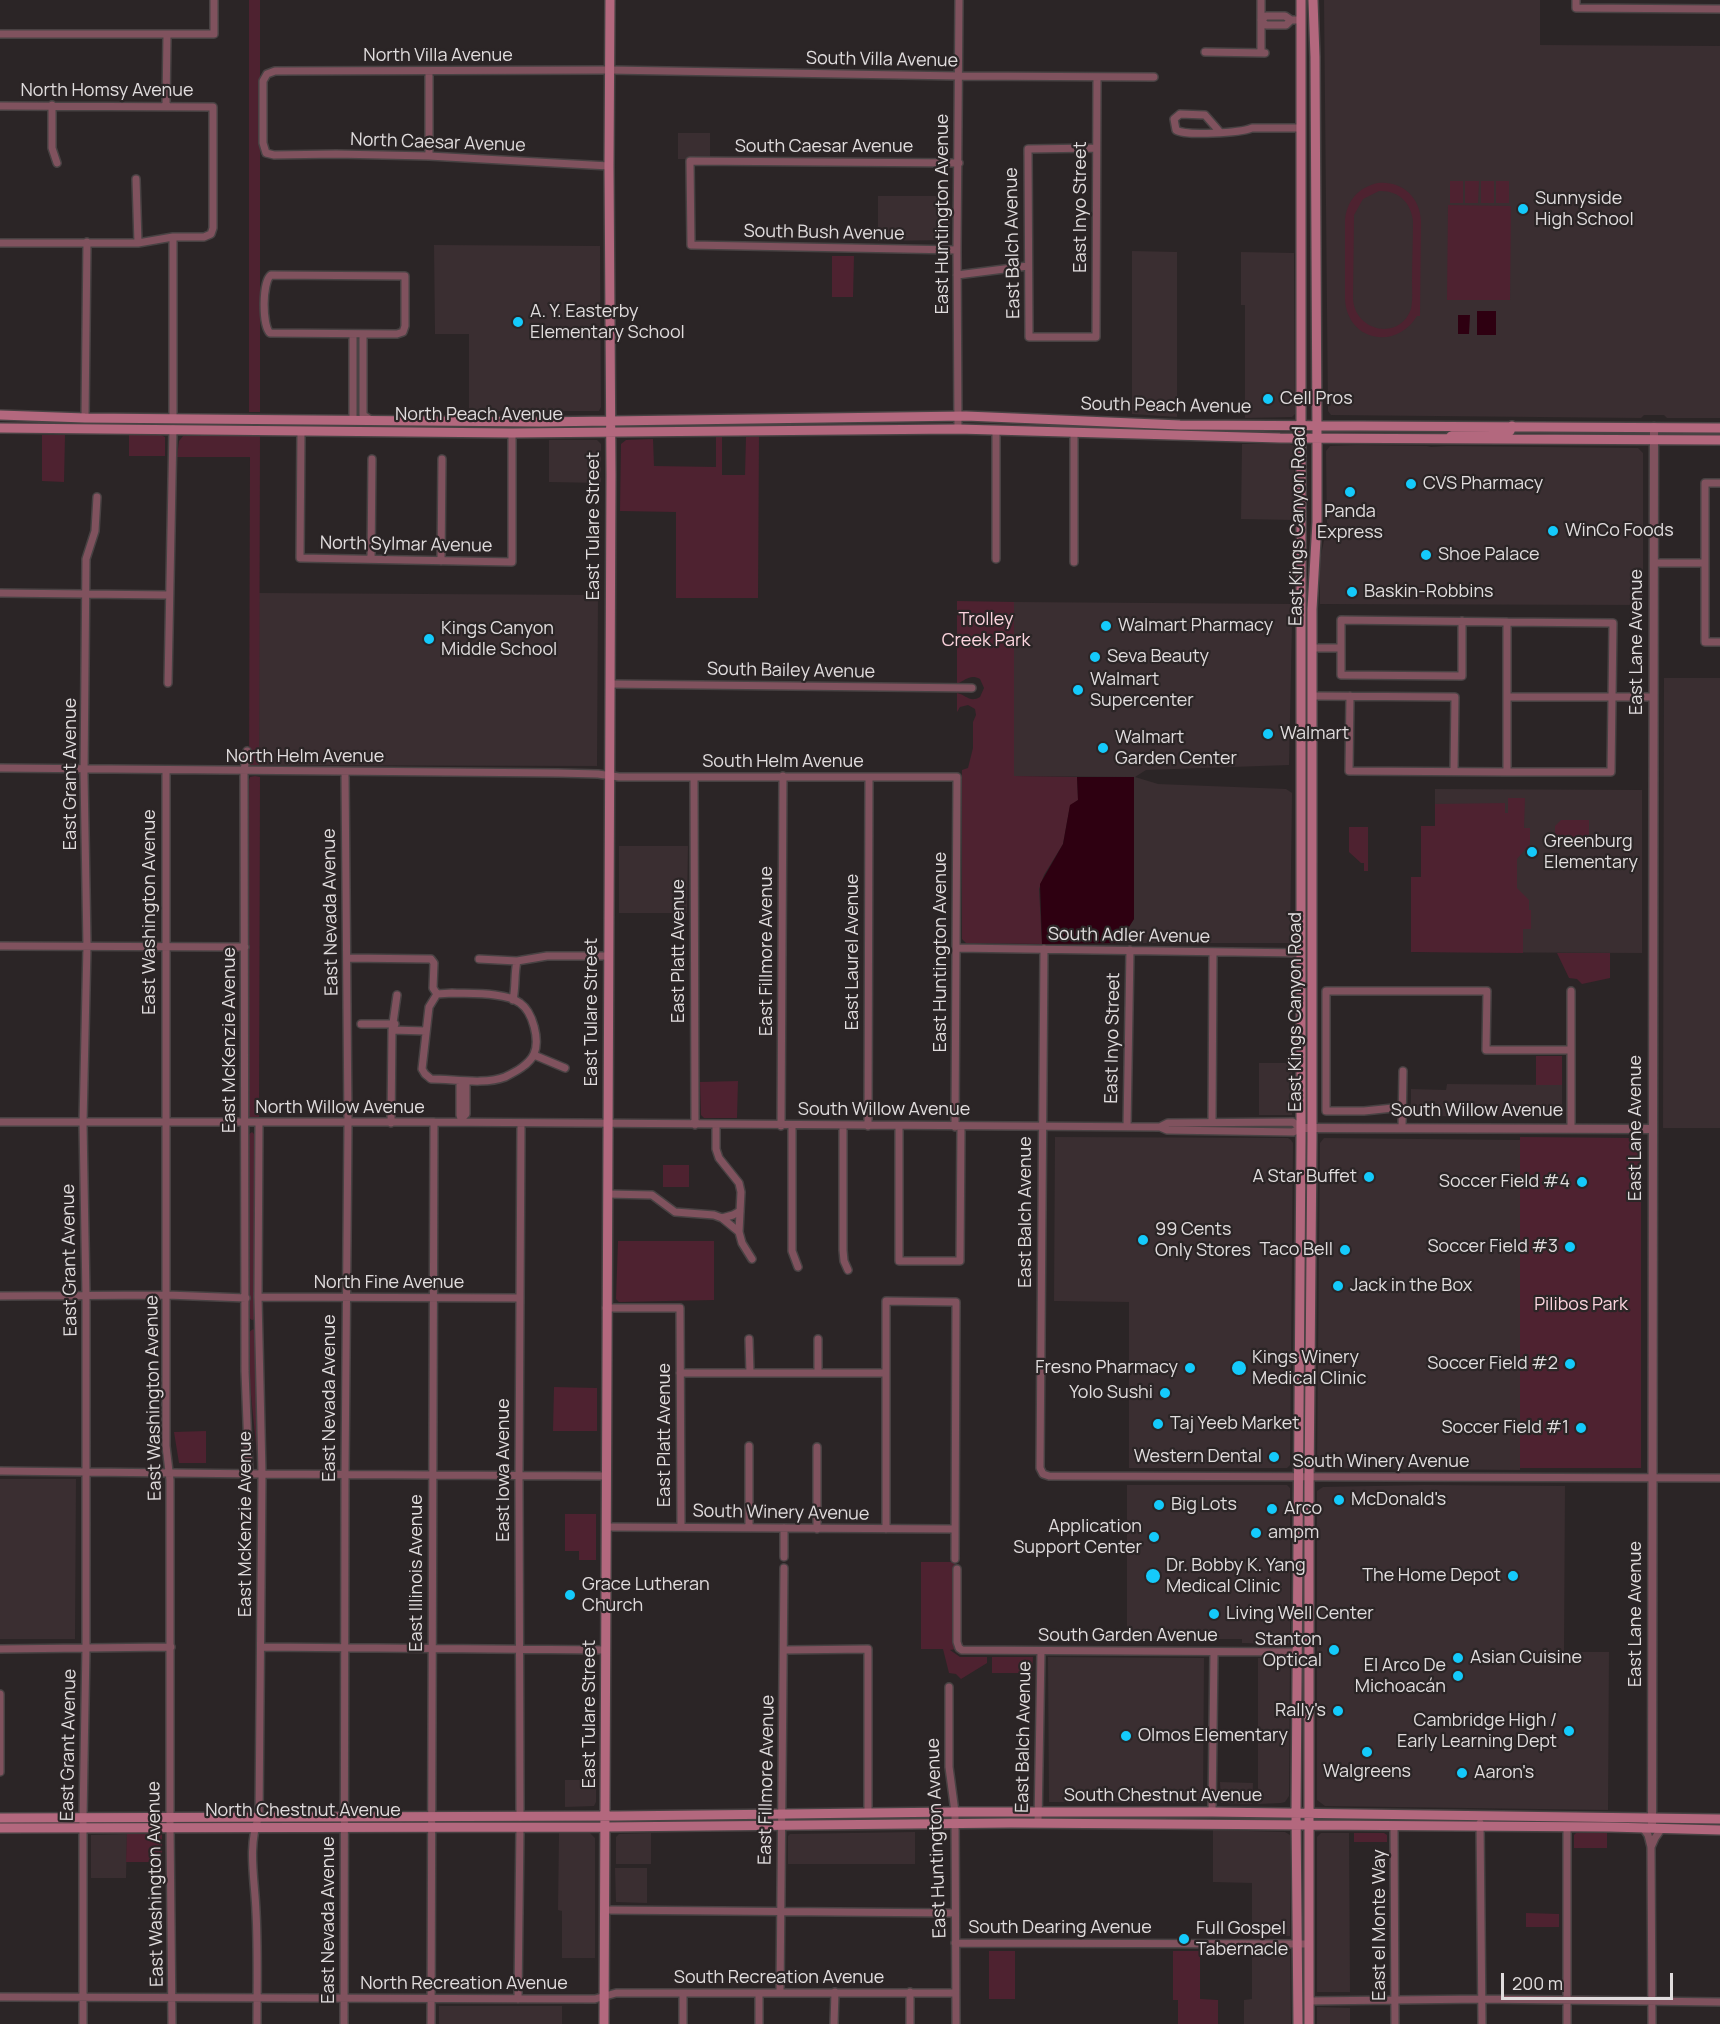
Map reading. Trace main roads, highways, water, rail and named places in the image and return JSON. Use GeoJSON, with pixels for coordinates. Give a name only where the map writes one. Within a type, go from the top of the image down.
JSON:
{"type":"FeatureCollection","features":[{"type":"Feature","properties":{"kind":"main road","name":"East Tulare Street"},"geometry":{"type":"LineString","coordinates":[[604,2024],[611,432],[610,0]]}},
{"type":"Feature","properties":{"kind":"main road","name":"East Kings Canyon Road"},"geometry":{"type":"LineString","coordinates":[[1298,2024],[1296,1813],[1301,1128],[1301,0]]}},
{"type":"Feature","properties":{"kind":"main road","name":"East Kings Canyon Road"},"geometry":{"type":"LineString","coordinates":[[1309,2024],[1312,648],[1317,438],[1313,0]]}},
{"type":"Feature","properties":{"kind":"main road","name":"North Peach Avenue"},"geometry":{"type":"LineString","coordinates":[[0,415],[85,418],[611,421]]}},
{"type":"Feature","properties":{"kind":"main road","name":"South Peach Avenue"},"geometry":{"type":"LineString","coordinates":[[611,421],[959,416],[1180,425],[1720,428]]}},
{"type":"Feature","properties":{"kind":"main road"},"geometry":{"type":"LineString","coordinates":[[26,428],[38,423],[80,423],[85,418]]}},
{"type":"Feature","properties":{"kind":"main road"},"geometry":{"type":"LineString","coordinates":[[173,429],[179,425],[206,423],[218,419]]}},
{"type":"Feature","properties":{"kind":"main road"},"geometry":{"type":"LineString","coordinates":[[301,431],[307,426],[345,425],[350,424],[352,420]]}},
{"type":"Feature","properties":{"kind":"main road"},"geometry":{"type":"LineString","coordinates":[[996,430],[1004,424],[1031,425],[1055,421]]}},
{"type":"Feature","properties":{"kind":"main road"},"geometry":{"type":"LineString","coordinates":[[1074,432],[1080,428],[1116,428],[1141,424]]}},
{"type":"Feature","properties":{"kind":"main road"},"geometry":{"type":"LineString","coordinates":[[1130,434],[1141,429],[1174,429],[1180,425]]}},
{"type":"Feature","properties":{"kind":"main road"},"geometry":{"type":"LineString","coordinates":[[1437,439],[1462,433],[1507,432],[1512,426]]}},
{"type":"Feature","properties":{"kind":"main road"},"geometry":{"type":"LineString","coordinates":[[1512,439],[1518,432],[1565,432],[1587,426]]}},
{"type":"Feature","properties":{"kind":"main road","name":"North Peach Avenue"},"geometry":{"type":"LineString","coordinates":[[0,428],[512,433],[958,429]]}},
{"type":"Feature","properties":{"kind":"main road","name":"South Peach Avenue"},"geometry":{"type":"LineString","coordinates":[[958,429],[1302,438],[1654,440],[1720,438]]}},
{"type":"Feature","properties":{"kind":"main road"},"geometry":{"type":"LineString","coordinates":[[1126,1812],[1126,1823]]}},
{"type":"Feature","properties":{"kind":"main road","name":"South Chestnut Avenue"},"geometry":{"type":"LineString","coordinates":[[606,1816],[1212,1812],[1720,1819]]}},
{"type":"Feature","properties":{"kind":"main road"},"geometry":{"type":"LineString","coordinates":[[1394,1826],[1403,1821],[1434,1821],[1441,1815]]}},
{"type":"Feature","properties":{"kind":"main road"},"geometry":{"type":"LineString","coordinates":[[476,1827],[487,1822],[516,1821],[520,1816]]}},
{"type":"Feature","properties":{"kind":"main road","name":"North Chestnut Avenue"},"geometry":{"type":"LineString","coordinates":[[0,1818],[606,1816]]}},
{"type":"Feature","properties":{"kind":"main road","name":"South Chestnut Avenue"},"geometry":{"type":"LineString","coordinates":[[606,1827],[1126,1823],[1718,1828]]}},
{"type":"Feature","properties":{"kind":"main road","name":"North Chestnut Avenue"},"geometry":{"type":"LineString","coordinates":[[0,1828],[606,1827]]}},
{"type":"Feature","properties":{"kind":"place","name":"Sunnyside High School"},"geometry":{"type":"Point","coordinates":[1523,209]}},
{"type":"Feature","properties":{"kind":"place","name":"A. Y. Easterby Elementary School"},"geometry":{"type":"Point","coordinates":[518,322]}},
{"type":"Feature","properties":{"kind":"place","name":"Cell Pros"},"geometry":{"type":"Point","coordinates":[1268,399]}},
{"type":"Feature","properties":{"kind":"place","name":"CVS Pharmacy"},"geometry":{"type":"Point","coordinates":[1411,484]}},
{"type":"Feature","properties":{"kind":"place","name":"Panda Express"},"geometry":{"type":"Point","coordinates":[1350,492]}},
{"type":"Feature","properties":{"kind":"place","name":"WinCo Foods"},"geometry":{"type":"Point","coordinates":[1553,531]}},
{"type":"Feature","properties":{"kind":"place","name":"Shoe Palace"},"geometry":{"type":"Point","coordinates":[1426,555]}},
{"type":"Feature","properties":{"kind":"place","name":"Baskin-Robbins"},"geometry":{"type":"Point","coordinates":[1352,592]}},
{"type":"Feature","properties":{"kind":"place","name":"Walmart Pharmacy"},"geometry":{"type":"Point","coordinates":[1106,626]}},
{"type":"Feature","properties":{"kind":"place","name":"Kings Canyon Middle School"},"geometry":{"type":"Point","coordinates":[429,639]}},
{"type":"Feature","properties":{"kind":"place","name":"Seva Beauty"},"geometry":{"type":"Point","coordinates":[1095,657]}},
{"type":"Feature","properties":{"kind":"place","name":"Walmart Supercenter"},"geometry":{"type":"Point","coordinates":[1078,690]}},
{"type":"Feature","properties":{"kind":"place","name":"Walmart"},"geometry":{"type":"Point","coordinates":[1268,734]}},
{"type":"Feature","properties":{"kind":"place","name":"Walmart Garden Center"},"geometry":{"type":"Point","coordinates":[1103,748]}},
{"type":"Feature","properties":{"kind":"place","name":"Greenburg Elementary"},"geometry":{"type":"Point","coordinates":[1532,852]}},
{"type":"Feature","properties":{"kind":"place","name":"A Star Buffet"},"geometry":{"type":"Point","coordinates":[1369,1177]}},
{"type":"Feature","properties":{"kind":"place","name":"Soccer Field #4"},"geometry":{"type":"Point","coordinates":[1582,1182]}},
{"type":"Feature","properties":{"kind":"place","name":"99 Cents Only Stores"},"geometry":{"type":"Point","coordinates":[1143,1240]}},
{"type":"Feature","properties":{"kind":"place","name":"Soccer Field #3"},"geometry":{"type":"Point","coordinates":[1570,1247]}},
{"type":"Feature","properties":{"kind":"place","name":"Taco Bell"},"geometry":{"type":"Point","coordinates":[1345,1250]}},
{"type":"Feature","properties":{"kind":"place","name":"Jack in the Box"},"geometry":{"type":"Point","coordinates":[1338,1286]}},
{"type":"Feature","properties":{"kind":"place","name":"Soccer Field #2"},"geometry":{"type":"Point","coordinates":[1570,1364]}},
{"type":"Feature","properties":{"kind":"place","name":"Fresno Pharmacy"},"geometry":{"type":"Point","coordinates":[1190,1368]}},
{"type":"Feature","properties":{"kind":"place","name":"Kings Winery Medical Clinic"},"geometry":{"type":"Point","coordinates":[1239,1368]}},
{"type":"Feature","properties":{"kind":"place","name":"Yolo Sushi"},"geometry":{"type":"Point","coordinates":[1165,1393]}},
{"type":"Feature","properties":{"kind":"place","name":"Taj Yeeb Market"},"geometry":{"type":"Point","coordinates":[1158,1424]}},
{"type":"Feature","properties":{"kind":"place","name":"Soccer Field #1"},"geometry":{"type":"Point","coordinates":[1581,1428]}},
{"type":"Feature","properties":{"kind":"place","name":"Western Dental"},"geometry":{"type":"Point","coordinates":[1274,1457]}},
{"type":"Feature","properties":{"kind":"place","name":"McDonald's"},"geometry":{"type":"Point","coordinates":[1339,1500]}},
{"type":"Feature","properties":{"kind":"place","name":"Big Lots"},"geometry":{"type":"Point","coordinates":[1159,1505]}},
{"type":"Feature","properties":{"kind":"place","name":"Arco"},"geometry":{"type":"Point","coordinates":[1272,1509]}},
{"type":"Feature","properties":{"kind":"place","name":"ampm"},"geometry":{"type":"Point","coordinates":[1256,1533]}},
{"type":"Feature","properties":{"kind":"place","name":"Application Support Center"},"geometry":{"type":"Point","coordinates":[1154,1537]}},
{"type":"Feature","properties":{"kind":"place","name":"Dr. Bobby K. Yang Medical Clinic"},"geometry":{"type":"Point","coordinates":[1153,1576]}},
{"type":"Feature","properties":{"kind":"place","name":"The Home Depot"},"geometry":{"type":"Point","coordinates":[1513,1576]}},
{"type":"Feature","properties":{"kind":"place","name":"Grace Lutheran Church"},"geometry":{"type":"Point","coordinates":[570,1595]}},
{"type":"Feature","properties":{"kind":"place","name":"Living Well Center"},"geometry":{"type":"Point","coordinates":[1214,1614]}},
{"type":"Feature","properties":{"kind":"place","name":"Stanton Optical"},"geometry":{"type":"Point","coordinates":[1334,1650]}},
{"type":"Feature","properties":{"kind":"place","name":"Asian Cuisine"},"geometry":{"type":"Point","coordinates":[1458,1658]}},
{"type":"Feature","properties":{"kind":"place","name":"El Arco De Michoacán"},"geometry":{"type":"Point","coordinates":[1458,1676]}},
{"type":"Feature","properties":{"kind":"place","name":"Rally's"},"geometry":{"type":"Point","coordinates":[1338,1711]}},
{"type":"Feature","properties":{"kind":"place","name":"Cambridge High / Early Learning Dept"},"geometry":{"type":"Point","coordinates":[1569,1731]}},
{"type":"Feature","properties":{"kind":"place","name":"Olmos Elementary"},"geometry":{"type":"Point","coordinates":[1126,1736]}},
{"type":"Feature","properties":{"kind":"place","name":"Walgreens"},"geometry":{"type":"Point","coordinates":[1367,1752]}},
{"type":"Feature","properties":{"kind":"place","name":"Aaron's"},"geometry":{"type":"Point","coordinates":[1462,1773]}},
{"type":"Feature","properties":{"kind":"place","name":"Full Gospel Tabernacle"},"geometry":{"type":"Point","coordinates":[1184,1939]}},
{"type":"Feature","properties":{"kind":"park label","name":"Trolley Creek Park"},"geometry":{"type":"Point","coordinates":[986,630]}},
{"type":"Feature","properties":{"kind":"park label","name":"Pilibos Park"},"geometry":{"type":"Point","coordinates":[1581,1305]}}]}
